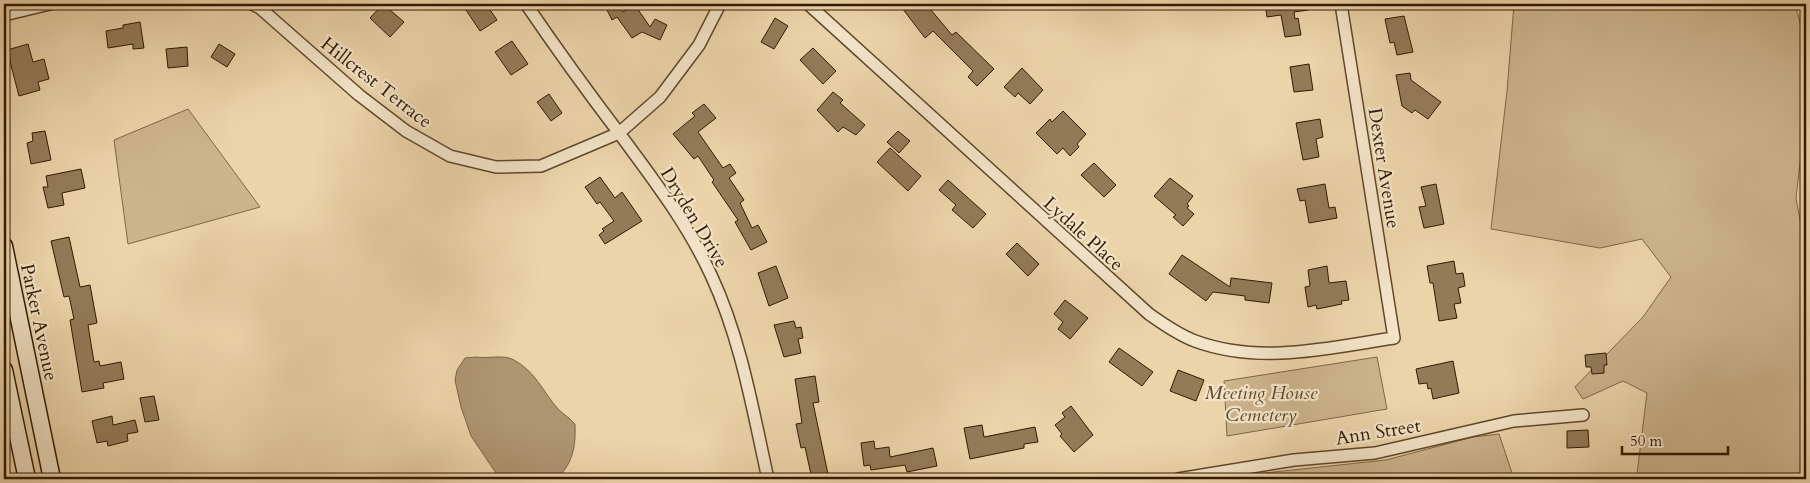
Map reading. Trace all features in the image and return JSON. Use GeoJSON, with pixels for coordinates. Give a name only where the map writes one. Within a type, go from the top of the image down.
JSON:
{"type":"FeatureCollection","features":[{"type":"Feature","properties":{"kind":"street"},"geometry":{"type":"LineString","coordinates":[[4,15],[50,4]]}},
{"type":"Feature","properties":{"kind":"street","name":"Hillcrest Terrace"},"geometry":{"type":"LineString","coordinates":[[252,4],[260,8],[359,94],[400,126],[450,156],[496,167],[541,166],[618,133],[660,97],[699,44],[720,4]]}},
{"type":"Feature","properties":{"kind":"street","name":"Dryden Drive"},"geometry":{"type":"LineString","coordinates":[[526,4],[618,133],[660,187],[680,217],[712,276],[738,350],[768,479]]}},
{"type":"Feature","properties":{"kind":"street","name":"Lydale Place"},"geometry":{"type":"LineString","coordinates":[[808,4],[1127,296],[1171,328],[1194,341],[1220,348],[1273,355],[1394,338]]}},
{"type":"Feature","properties":{"kind":"street","name":"Dexter Avenue"},"geometry":{"type":"LineString","coordinates":[[1342,4],[1394,338]]}},
{"type":"Feature","properties":{"kind":"street","name":"Parker Avenue"},"geometry":{"type":"LineString","coordinates":[[4,246],[52,479]]}},
{"type":"Feature","properties":{"kind":"street"},"geometry":{"type":"LineString","coordinates":[[4,370],[26,479]]}},
{"type":"Feature","properties":{"kind":"street","name":"Parker Avenue"},"geometry":{"type":"LineString","coordinates":[[12,410],[37,405]]}},
{"type":"Feature","properties":{"kind":"street","name":"Ann Street"},"geometry":{"type":"LineString","coordinates":[[1178,479],[1257,465],[1374,453],[1514,421],[1583,415]]}},
{"type":"Feature","properties":{"kind":"green space"},"geometry":{"type":"Polygon","coordinates":[[[1514,4],[1795,4],[1806,44],[1806,112],[1796,198],[1806,251],[1806,479],[1632,479],[1637,474],[1647,393],[1623,381],[1583,399],[1575,387],[1643,317],[1671,277],[1642,239],[1600,248],[1491,229],[1507,91],[1514,4]]]}},
{"type":"Feature","properties":{"kind":"green space"},"geometry":{"type":"Polygon","coordinates":[[[188,109],[260,207],[128,244],[114,140],[188,109]]]}},
{"type":"Feature","properties":{"kind":"green space","name":"Meeting House Cemetery"},"geometry":{"type":"Polygon","coordinates":[[[1377,357],[1387,409],[1227,436],[1224,381],[1377,357]]]}},
{"type":"Feature","properties":{"kind":"green space"},"geometry":{"type":"Polygon","coordinates":[[[1499,434],[1514,479],[1208,479],[1386,460],[1473,437],[1499,434]]]}},
{"type":"Feature","properties":{"kind":"shaded area"},"geometry":{"type":"Polygon","coordinates":[[[505,357],[514,360],[528,370],[558,409],[575,424],[575,440],[570,461],[556,479],[500,479],[471,436],[461,407],[455,380],[457,370],[465,358],[505,357]]]}},
{"type":"Feature","properties":{"kind":"building"},"geometry":{"type":"Polygon","coordinates":[[[383,4],[404,22],[390,37],[370,18],[383,4]]]}},
{"type":"Feature","properties":{"kind":"building"},"geometry":{"type":"Polygon","coordinates":[[[462,4],[486,4],[497,20],[480,31],[462,4]]]}},
{"type":"Feature","properties":{"kind":"building"},"geometry":{"type":"Polygon","coordinates":[[[617,4],[623,12],[635,5],[650,27],[655,19],[667,25],[660,40],[642,32],[632,38],[617,17],[612,20],[606,8],[617,4]]]}},
{"type":"Feature","properties":{"kind":"building"},"geometry":{"type":"Polygon","coordinates":[[[899,4],[926,4],[952,35],[956,32],[994,69],[977,86],[968,77],[973,71],[933,31],[925,38],[899,4]]]}},
{"type":"Feature","properties":{"kind":"building"},"geometry":{"type":"Polygon","coordinates":[[[1265,4],[1307,4],[1308,10],[1294,12],[1295,19],[1298,18],[1301,35],[1285,37],[1281,15],[1267,17],[1265,4]]]}},
{"type":"Feature","properties":{"kind":"building"},"geometry":{"type":"Polygon","coordinates":[[[1404,16],[1413,52],[1397,55],[1394,42],[1390,43],[1385,19],[1404,16]]]}},
{"type":"Feature","properties":{"kind":"building"},"geometry":{"type":"Polygon","coordinates":[[[775,18],[788,26],[774,49],[761,42],[775,18]]]}},
{"type":"Feature","properties":{"kind":"building"},"geometry":{"type":"Polygon","coordinates":[[[140,22],[144,48],[133,49],[133,44],[108,48],[106,31],[140,22]]]}},
{"type":"Feature","properties":{"kind":"building"},"geometry":{"type":"Polygon","coordinates":[[[512,41],[528,64],[511,75],[495,52],[512,41]]]}},
{"type":"Feature","properties":{"kind":"building"},"geometry":{"type":"Polygon","coordinates":[[[28,44],[33,62],[44,59],[49,79],[38,82],[40,90],[19,96],[7,50],[28,44]]]}},
{"type":"Feature","properties":{"kind":"building"},"geometry":{"type":"Polygon","coordinates":[[[219,44],[235,54],[227,67],[211,57],[219,44]]]}},
{"type":"Feature","properties":{"kind":"building"},"geometry":{"type":"Polygon","coordinates":[[[187,47],[188,66],[168,68],[166,49],[187,47]]]}},
{"type":"Feature","properties":{"kind":"building"},"geometry":{"type":"Polygon","coordinates":[[[813,48],[836,71],[823,84],[800,60],[813,48]]]}},
{"type":"Feature","properties":{"kind":"building"},"geometry":{"type":"Polygon","coordinates":[[[1309,64],[1313,90],[1294,92],[1290,67],[1309,64]]]}},
{"type":"Feature","properties":{"kind":"building"},"geometry":{"type":"Polygon","coordinates":[[[1022,68],[1043,90],[1030,104],[1018,93],[1015,97],[1004,87],[1022,68]]]}},
{"type":"Feature","properties":{"kind":"building"},"geometry":{"type":"Polygon","coordinates":[[[1410,73],[1411,80],[1441,102],[1428,119],[1415,110],[1412,113],[1402,106],[1396,75],[1410,73]]]}},
{"type":"Feature","properties":{"kind":"building"},"geometry":{"type":"Polygon","coordinates":[[[833,92],[843,100],[840,103],[865,125],[856,135],[843,127],[838,132],[817,110],[833,92]]]}},
{"type":"Feature","properties":{"kind":"building"},"geometry":{"type":"Polygon","coordinates":[[[549,94],[562,113],[551,121],[537,102],[549,94]]]}},
{"type":"Feature","properties":{"kind":"building"},"geometry":{"type":"Polygon","coordinates":[[[704,104],[716,118],[698,132],[723,168],[730,164],[736,173],[729,178],[744,200],[740,203],[752,228],[758,225],[767,242],[751,250],[735,222],[738,220],[712,182],[714,180],[698,156],[694,159],[673,134],[695,116],[692,113],[704,104]]]}},
{"type":"Feature","properties":{"kind":"building"},"geometry":{"type":"Polygon","coordinates":[[[1063,111],[1086,134],[1077,144],[1079,147],[1070,156],[1063,148],[1057,154],[1036,133],[1050,119],[1052,122],[1063,111]]]}},
{"type":"Feature","properties":{"kind":"building"},"geometry":{"type":"Polygon","coordinates":[[[1320,119],[1323,137],[1316,139],[1319,157],[1303,160],[1296,123],[1320,119]]]}},
{"type":"Feature","properties":{"kind":"building"},"geometry":{"type":"Polygon","coordinates":[[[45,131],[51,160],[31,164],[27,143],[33,141],[32,133],[45,131]]]}},
{"type":"Feature","properties":{"kind":"building"},"geometry":{"type":"Polygon","coordinates":[[[898,131],[910,141],[899,153],[887,142],[898,131]]]}},
{"type":"Feature","properties":{"kind":"building"},"geometry":{"type":"Polygon","coordinates":[[[890,148],[921,176],[908,191],[877,162],[890,148]]]}},
{"type":"Feature","properties":{"kind":"building"},"geometry":{"type":"Polygon","coordinates":[[[1094,163],[1116,185],[1104,197],[1081,175],[1094,163]]]}},
{"type":"Feature","properties":{"kind":"building"},"geometry":{"type":"Polygon","coordinates":[[[81,169],[85,188],[62,193],[64,205],[48,208],[43,187],[48,187],[46,176],[81,169]]]}},
{"type":"Feature","properties":{"kind":"building"},"geometry":{"type":"Polygon","coordinates":[[[600,177],[615,198],[622,192],[642,221],[605,244],[599,235],[604,231],[602,229],[614,221],[600,202],[597,204],[585,187],[600,177]]]}},
{"type":"Feature","properties":{"kind":"building"},"geometry":{"type":"Polygon","coordinates":[[[1170,178],[1193,196],[1187,204],[1189,206],[1187,208],[1194,214],[1183,226],[1173,217],[1176,215],[1154,196],[1170,178]]]}},
{"type":"Feature","properties":{"kind":"building"},"geometry":{"type":"Polygon","coordinates":[[[948,180],[986,214],[973,228],[952,210],[956,205],[939,190],[948,180]]]}},
{"type":"Feature","properties":{"kind":"building"},"geometry":{"type":"Polygon","coordinates":[[[1325,184],[1329,208],[1335,207],[1337,218],[1309,223],[1305,200],[1300,201],[1297,189],[1325,184]]]}},
{"type":"Feature","properties":{"kind":"building"},"geometry":{"type":"Polygon","coordinates":[[[1436,184],[1444,224],[1424,228],[1419,207],[1426,206],[1421,187],[1436,184]]]}},
{"type":"Feature","properties":{"kind":"building"},"geometry":{"type":"Polygon","coordinates":[[[69,237],[80,287],[90,285],[97,323],[88,325],[94,362],[99,361],[100,366],[121,362],[124,379],[103,383],[104,388],[82,392],[70,320],[74,319],[69,296],[64,297],[51,241],[69,237]]]}},
{"type":"Feature","properties":{"kind":"building"},"geometry":{"type":"Polygon","coordinates":[[[1017,243],[1039,264],[1028,276],[1006,254],[1017,243]]]}},
{"type":"Feature","properties":{"kind":"building"},"geometry":{"type":"Polygon","coordinates":[[[1182,255],[1230,287],[1231,278],[1272,283],[1269,303],[1245,300],[1245,296],[1213,292],[1206,301],[1169,274],[1182,255]]]}},
{"type":"Feature","properties":{"kind":"building"},"geometry":{"type":"Polygon","coordinates":[[[1454,261],[1456,274],[1463,273],[1465,286],[1458,288],[1461,303],[1454,304],[1457,318],[1439,321],[1433,283],[1430,283],[1427,266],[1454,261]]]}},
{"type":"Feature","properties":{"kind":"building"},"geometry":{"type":"Polygon","coordinates":[[[776,266],[788,298],[769,306],[758,273],[776,266]]]}},
{"type":"Feature","properties":{"kind":"building"},"geometry":{"type":"Polygon","coordinates":[[[1327,266],[1329,283],[1346,281],[1349,300],[1341,301],[1342,304],[1317,309],[1316,305],[1308,307],[1305,287],[1310,286],[1308,270],[1327,266]]]}},
{"type":"Feature","properties":{"kind":"building"},"geometry":{"type":"Polygon","coordinates":[[[1065,300],[1088,318],[1070,339],[1058,329],[1063,322],[1054,314],[1065,300]]]}},
{"type":"Feature","properties":{"kind":"building"},"geometry":{"type":"Polygon","coordinates":[[[794,321],[796,328],[801,327],[803,338],[798,339],[801,353],[784,357],[774,325],[794,321]]]}},
{"type":"Feature","properties":{"kind":"building"},"geometry":{"type":"Polygon","coordinates":[[[1119,348],[1153,372],[1142,386],[1109,362],[1119,348]]]}},
{"type":"Feature","properties":{"kind":"building"},"geometry":{"type":"Polygon","coordinates":[[[1606,353],[1607,365],[1604,365],[1604,373],[1592,374],[1591,367],[1586,367],[1585,355],[1606,353]]]}},
{"type":"Feature","properties":{"kind":"building"},"geometry":{"type":"Polygon","coordinates":[[[1453,361],[1459,393],[1433,399],[1431,388],[1428,389],[1427,383],[1419,384],[1416,369],[1453,361]]]}},
{"type":"Feature","properties":{"kind":"building"},"geometry":{"type":"Polygon","coordinates":[[[1178,370],[1204,380],[1196,401],[1170,391],[1178,370]]]}},
{"type":"Feature","properties":{"kind":"building"},"geometry":{"type":"Polygon","coordinates":[[[815,376],[819,402],[813,403],[829,479],[812,479],[805,447],[801,448],[796,424],[802,423],[795,379],[815,376]]]}},
{"type":"Feature","properties":{"kind":"building"},"geometry":{"type":"Polygon","coordinates":[[[154,396],[159,420],[145,422],[140,398],[154,396]]]}},
{"type":"Feature","properties":{"kind":"building"},"geometry":{"type":"Polygon","coordinates":[[[1071,406],[1093,435],[1074,452],[1060,436],[1062,434],[1055,425],[1065,417],[1062,413],[1071,406]]]}},
{"type":"Feature","properties":{"kind":"building"},"geometry":{"type":"Polygon","coordinates":[[[112,416],[113,425],[135,420],[138,432],[127,434],[128,441],[108,446],[107,441],[97,443],[92,421],[112,416]]]}},
{"type":"Feature","properties":{"kind":"building"},"geometry":{"type":"Polygon","coordinates":[[[982,425],[984,437],[1035,427],[1038,442],[1024,444],[1024,448],[970,459],[964,428],[982,425]]]}},
{"type":"Feature","properties":{"kind":"building"},"geometry":{"type":"Polygon","coordinates":[[[1588,430],[1589,447],[1567,448],[1567,431],[1588,430]]]}},
{"type":"Feature","properties":{"kind":"building"},"geometry":{"type":"Polygon","coordinates":[[[874,441],[875,449],[889,447],[890,457],[933,448],[937,466],[907,472],[905,465],[871,470],[870,465],[864,466],[861,443],[874,441]]]}}]}
